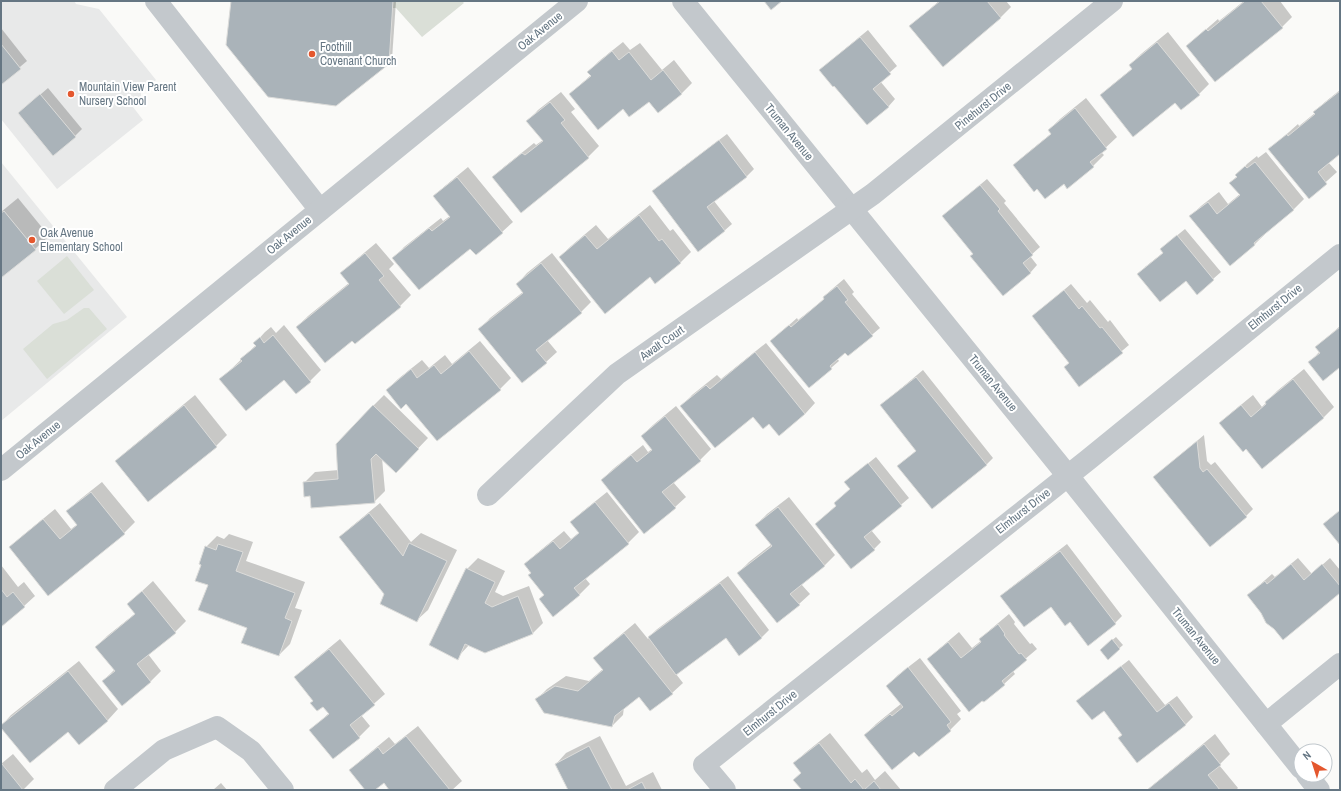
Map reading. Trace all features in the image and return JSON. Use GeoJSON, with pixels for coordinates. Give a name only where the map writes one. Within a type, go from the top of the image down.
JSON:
{"type":"FeatureCollection","features":[{"type":"Feature","properties":{"kind":"street"},"geometry":{"type":"LineString","coordinates":[[156,1],[320,210]]}},
{"type":"Feature","properties":{"kind":"street","name":"Oak Avenue"},"geometry":{"type":"LineString","coordinates":[[1,470],[577,1]]}},
{"type":"Feature","properties":{"kind":"street","name":"Truman Avenue"},"geometry":{"type":"LineString","coordinates":[[683,1],[1068,476],[1293,758]]}},
{"type":"Feature","properties":{"kind":"street","name":"Pinehurst Drive"},"geometry":{"type":"LineString","coordinates":[[852,209],[873,194],[1112,1]]}},
{"type":"Feature","properties":{"kind":"street","name":"Awalt Court"},"geometry":{"type":"LineString","coordinates":[[488,495],[617,374],[852,209]]}},
{"type":"Feature","properties":{"kind":"street","name":"Elmhurst Drive"},"geometry":{"type":"LineString","coordinates":[[725,790],[704,765],[1068,476],[1340,255]]}},
{"type":"Feature","properties":{"kind":"street"},"geometry":{"type":"LineString","coordinates":[[1266,724],[1340,664]]}},
{"type":"Feature","properties":{"kind":"street"},"geometry":{"type":"LineString","coordinates":[[115,790],[164,750],[217,727],[251,751],[283,790]]}},
{"type":"Feature","properties":{"kind":"shaded area","name":"Mountain View Parent Nursery School"},"geometry":{"type":"Polygon","coordinates":[[[1,1],[74,1],[76,4],[99,9],[156,80],[141,92],[141,100],[133,107],[143,120],[57,189],[1,119],[1,1]]]}},
{"type":"Feature","properties":{"kind":"shaded area"},"geometry":{"type":"Polygon","coordinates":[[[393,1],[462,1],[464,3],[422,37],[396,8],[393,8],[393,1]]]}},
{"type":"Feature","properties":{"kind":"shaded area","name":"Oak Avenue Elementary School"},"geometry":{"type":"Polygon","coordinates":[[[1,162],[127,317],[1,421],[1,162]]]}},
{"type":"Feature","properties":{"kind":"shaded area"},"geometry":{"type":"Polygon","coordinates":[[[67,256],[94,290],[64,314],[37,281],[67,256]]]}},
{"type":"Feature","properties":{"kind":"shaded area"},"geometry":{"type":"Polygon","coordinates":[[[84,308],[89,308],[107,329],[47,379],[23,349],[53,324],[67,320],[84,308]]]}},
{"type":"Feature","properties":{"kind":"building","name":"Foothill Covenant Church"},"geometry":{"type":"Polygon","coordinates":[[[231,1],[393,1],[389,64],[336,106],[268,97],[226,45],[231,1]]]}},
{"type":"Feature","properties":{"kind":"building"},"geometry":{"type":"Polygon","coordinates":[[[764,1],[782,1],[771,10],[764,1]]]}},
{"type":"Feature","properties":{"kind":"building"},"geometry":{"type":"Polygon","coordinates":[[[940,1],[987,1],[1001,18],[943,67],[909,26],[940,1]]]}},
{"type":"Feature","properties":{"kind":"building"},"geometry":{"type":"Polygon","coordinates":[[[1245,1],[1261,1],[1283,28],[1215,82],[1186,46],[1206,29],[1208,31],[1245,1]]]}},
{"type":"Feature","properties":{"kind":"building"},"geometry":{"type":"Polygon","coordinates":[[[860,37],[891,74],[873,89],[889,107],[867,125],[819,70],[860,37]]]}},
{"type":"Feature","properties":{"kind":"building"},"geometry":{"type":"Polygon","coordinates":[[[1157,42],[1200,95],[1181,110],[1175,103],[1133,137],[1100,95],[1132,69],[1129,65],[1157,42]]]}},
{"type":"Feature","properties":{"kind":"building"},"geometry":{"type":"Polygon","coordinates":[[[1,44],[21,69],[1,85],[1,44]]]}},
{"type":"Feature","properties":{"kind":"building"},"geometry":{"type":"Polygon","coordinates":[[[612,51],[619,60],[629,52],[651,80],[663,70],[682,94],[658,113],[649,102],[629,117],[623,109],[598,130],[569,94],[591,76],[587,72],[612,51]]]}},
{"type":"Feature","properties":{"kind":"building"},"geometry":{"type":"Polygon","coordinates":[[[1340,91],[1340,154],[1318,172],[1327,184],[1309,199],[1268,149],[1287,134],[1288,136],[1315,114],[1313,112],[1340,91]]]}},
{"type":"Feature","properties":{"kind":"building"},"geometry":{"type":"Polygon","coordinates":[[[40,94],[76,137],[53,156],[18,113],[40,94]]]}},
{"type":"Feature","properties":{"kind":"building"},"geometry":{"type":"Polygon","coordinates":[[[550,102],[565,120],[561,123],[589,158],[521,213],[492,177],[522,153],[525,155],[543,141],[526,121],[550,102]]]}},
{"type":"Feature","properties":{"kind":"building"},"geometry":{"type":"Polygon","coordinates":[[[1075,108],[1107,149],[1090,162],[1094,167],[1067,189],[1064,184],[1045,199],[1037,189],[1034,192],[1013,165],[1051,134],[1048,130],[1075,108]]]}},
{"type":"Feature","properties":{"kind":"building"},"geometry":{"type":"Polygon","coordinates":[[[719,140],[747,177],[707,207],[725,231],[698,252],[652,191],[719,140]]]}},
{"type":"Feature","properties":{"kind":"building"},"geometry":{"type":"Polygon","coordinates":[[[1255,162],[1294,210],[1254,243],[1255,245],[1230,266],[1189,216],[1208,202],[1217,214],[1240,195],[1229,183],[1237,177],[1235,175],[1245,166],[1247,168],[1255,162]]]}},
{"type":"Feature","properties":{"kind":"building"},"geometry":{"type":"Polygon","coordinates":[[[457,177],[503,233],[476,255],[470,249],[419,290],[392,258],[429,228],[432,231],[450,217],[433,196],[457,177]]]}},
{"type":"Feature","properties":{"kind":"building"},"geometry":{"type":"Polygon","coordinates":[[[980,185],[1000,209],[998,211],[1033,255],[1023,263],[1031,273],[1003,296],[970,256],[973,254],[942,216],[980,185]]]}},
{"type":"Feature","properties":{"kind":"building"},"geometry":{"type":"Polygon","coordinates":[[[4,211],[36,250],[1,278],[1,213],[4,211]]]}},
{"type":"Feature","properties":{"kind":"building"},"geometry":{"type":"Polygon","coordinates":[[[639,215],[659,241],[662,239],[681,263],[655,284],[650,277],[605,314],[559,257],[585,235],[597,249],[639,215]]]}},
{"type":"Feature","properties":{"kind":"building"},"geometry":{"type":"Polygon","coordinates":[[[1177,235],[1214,280],[1197,295],[1186,281],[1160,302],[1137,274],[1163,253],[1160,249],[1177,235]]]}},
{"type":"Feature","properties":{"kind":"building"},"geometry":{"type":"Polygon","coordinates":[[[365,253],[384,276],[379,280],[401,307],[355,344],[352,341],[325,363],[296,327],[349,284],[340,273],[365,253]]]}},
{"type":"Feature","properties":{"kind":"building"},"geometry":{"type":"Polygon","coordinates":[[[541,263],[582,313],[536,350],[547,363],[522,383],[478,329],[523,293],[516,284],[541,263]]]}},
{"type":"Feature","properties":{"kind":"building"},"geometry":{"type":"Polygon","coordinates":[[[837,286],[848,300],[845,302],[873,336],[848,356],[845,353],[830,366],[832,369],[809,388],[770,341],[789,325],[791,327],[837,286]]]}},
{"type":"Feature","properties":{"kind":"building"},"geometry":{"type":"Polygon","coordinates":[[[1064,290],[1079,309],[1082,306],[1100,328],[1102,327],[1123,353],[1079,387],[1064,367],[1069,363],[1032,316],[1064,290]]]}},
{"type":"Feature","properties":{"kind":"building"},"geometry":{"type":"Polygon","coordinates":[[[1340,327],[1340,369],[1339,368],[1323,381],[1308,362],[1320,353],[1315,347],[1340,327]]]}},
{"type":"Feature","properties":{"kind":"building"},"geometry":{"type":"Polygon","coordinates":[[[273,335],[311,382],[296,394],[284,380],[246,411],[219,379],[242,361],[240,359],[256,346],[253,343],[260,337],[264,343],[273,335]]]}},
{"type":"Feature","properties":{"kind":"building"},"geometry":{"type":"Polygon","coordinates":[[[469,351],[501,390],[437,441],[406,404],[401,409],[386,390],[411,369],[417,378],[434,365],[441,374],[469,351]]]}},
{"type":"Feature","properties":{"kind":"building"},"geometry":{"type":"Polygon","coordinates":[[[755,352],[805,414],[779,436],[769,424],[763,429],[753,417],[715,448],[680,406],[706,385],[710,389],[755,352]]]}},
{"type":"Feature","properties":{"kind":"building"},"geometry":{"type":"Polygon","coordinates":[[[916,377],[987,465],[932,509],[897,466],[916,451],[880,405],[916,377]]]}},
{"type":"Feature","properties":{"kind":"building"},"geometry":{"type":"Polygon","coordinates":[[[1293,379],[1324,418],[1262,469],[1246,449],[1243,452],[1219,423],[1241,405],[1251,417],[1266,404],[1265,402],[1293,379]]]}},
{"type":"Feature","properties":{"kind":"building"},"geometry":{"type":"Polygon","coordinates":[[[184,405],[217,447],[148,502],[115,461],[184,405]]]}},
{"type":"Feature","properties":{"kind":"building"},"geometry":{"type":"Polygon","coordinates":[[[373,405],[419,449],[396,473],[376,454],[371,459],[375,503],[311,508],[310,496],[304,497],[303,482],[338,479],[336,444],[373,405]]]}},
{"type":"Feature","properties":{"kind":"building"},"geometry":{"type":"Polygon","coordinates":[[[665,416],[701,461],[662,492],[676,508],[644,534],[601,480],[631,455],[637,462],[652,450],[641,436],[665,416]]]}},
{"type":"Feature","properties":{"kind":"building"},"geometry":{"type":"Polygon","coordinates":[[[1197,441],[1200,468],[1203,472],[1207,469],[1247,517],[1210,547],[1153,477],[1197,441]]]}},
{"type":"Feature","properties":{"kind":"building"},"geometry":{"type":"Polygon","coordinates":[[[868,463],[902,506],[864,537],[875,550],[851,569],[815,524],[836,506],[834,503],[850,489],[844,482],[868,463]]]}},
{"type":"Feature","properties":{"kind":"building"},"geometry":{"type":"Polygon","coordinates":[[[91,492],[125,534],[48,596],[9,547],[43,519],[60,539],[77,525],[66,511],[91,492]]]}},
{"type":"Feature","properties":{"kind":"building"},"geometry":{"type":"Polygon","coordinates":[[[595,502],[629,544],[574,588],[580,595],[553,617],[539,599],[544,595],[528,575],[531,573],[524,564],[553,541],[560,549],[579,533],[570,522],[595,502]]]}},
{"type":"Feature","properties":{"kind":"building"},"geometry":{"type":"Polygon","coordinates":[[[778,507],[825,566],[790,594],[800,605],[777,623],[737,573],[772,546],[755,525],[778,507]]]}},
{"type":"Feature","properties":{"kind":"building"},"geometry":{"type":"Polygon","coordinates":[[[1339,511],[1340,513],[1340,545],[1323,524],[1339,511]]]}},
{"type":"Feature","properties":{"kind":"building"},"geometry":{"type":"Polygon","coordinates":[[[369,513],[403,556],[409,543],[447,561],[417,622],[380,604],[384,594],[339,537],[369,513]]]}},
{"type":"Feature","properties":{"kind":"building"},"geometry":{"type":"Polygon","coordinates":[[[218,544],[243,552],[236,571],[295,593],[285,618],[292,621],[279,656],[241,643],[247,628],[198,610],[208,585],[195,581],[201,565],[199,564],[205,546],[216,550],[218,544]]]}},
{"type":"Feature","properties":{"kind":"building"},"geometry":{"type":"Polygon","coordinates":[[[1060,551],[1116,624],[1088,646],[1070,622],[1065,626],[1051,607],[1024,627],[1000,596],[1060,551]]]}},
{"type":"Feature","properties":{"kind":"building"},"geometry":{"type":"Polygon","coordinates":[[[1291,564],[1304,580],[1322,564],[1340,586],[1340,593],[1283,640],[1274,629],[1266,623],[1261,613],[1247,595],[1265,581],[1267,584],[1291,564]]]}},
{"type":"Feature","properties":{"kind":"building"},"geometry":{"type":"Polygon","coordinates":[[[466,568],[495,582],[485,603],[492,607],[518,596],[533,634],[485,653],[465,644],[458,660],[429,645],[466,568]]]}},
{"type":"Feature","properties":{"kind":"building"},"geometry":{"type":"Polygon","coordinates":[[[720,583],[762,638],[739,656],[726,638],[676,675],[648,637],[720,583]]]}},
{"type":"Feature","properties":{"kind":"building"},"geometry":{"type":"Polygon","coordinates":[[[1,589],[7,597],[13,592],[25,607],[1,627],[1,589]]]}},
{"type":"Feature","properties":{"kind":"building"},"geometry":{"type":"Polygon","coordinates":[[[142,591],[176,633],[137,664],[151,682],[122,706],[102,681],[115,671],[95,647],[135,614],[127,604],[142,591]]]}},
{"type":"Feature","properties":{"kind":"building"},"geometry":{"type":"Polygon","coordinates":[[[998,624],[1005,634],[1004,635],[1019,654],[1021,653],[1027,660],[1002,681],[1005,685],[969,712],[927,659],[948,642],[961,658],[981,642],[979,639],[998,624]]]}},
{"type":"Feature","properties":{"kind":"building"},"geometry":{"type":"Polygon","coordinates":[[[624,633],[673,694],[650,711],[639,697],[615,716],[612,727],[544,713],[535,699],[555,686],[578,691],[603,670],[593,658],[624,633]]]}},
{"type":"Feature","properties":{"kind":"building"},"geometry":{"type":"Polygon","coordinates":[[[1112,639],[1120,649],[1108,660],[1100,650],[1112,639]]]}},
{"type":"Feature","properties":{"kind":"building"},"geometry":{"type":"Polygon","coordinates":[[[329,649],[375,705],[350,725],[360,738],[333,759],[309,730],[329,714],[323,707],[317,711],[310,703],[313,701],[294,677],[329,649]]]}},
{"type":"Feature","properties":{"kind":"building"},"geometry":{"type":"Polygon","coordinates":[[[1121,666],[1157,712],[1169,703],[1186,725],[1137,763],[1118,738],[1122,735],[1104,711],[1092,720],[1076,701],[1121,666]]]}},
{"type":"Feature","properties":{"kind":"building"},"geometry":{"type":"Polygon","coordinates":[[[908,667],[951,722],[947,725],[951,731],[919,757],[914,752],[892,770],[864,735],[890,714],[892,716],[903,707],[886,686],[908,667]]]}},
{"type":"Feature","properties":{"kind":"building"},"geometry":{"type":"Polygon","coordinates":[[[68,671],[108,721],[79,745],[68,732],[30,763],[1,728],[1,725],[68,671]]]}},
{"type":"Feature","properties":{"kind":"building"},"geometry":{"type":"Polygon","coordinates":[[[406,736],[450,790],[389,790],[384,783],[375,790],[365,790],[349,770],[378,747],[383,754],[406,736]]]}},
{"type":"Feature","properties":{"kind":"building"},"geometry":{"type":"Polygon","coordinates":[[[819,743],[851,783],[855,779],[864,790],[802,790],[793,780],[801,773],[793,763],[819,743]]]}},
{"type":"Feature","properties":{"kind":"building"},"geometry":{"type":"Polygon","coordinates":[[[1204,744],[1221,765],[1208,775],[1220,790],[1147,790],[1204,744]]]}},
{"type":"Feature","properties":{"kind":"building"},"geometry":{"type":"Polygon","coordinates":[[[589,746],[612,790],[568,790],[555,764],[589,746]]]}},
{"type":"Feature","properties":{"kind":"building"},"geometry":{"type":"Polygon","coordinates":[[[2,764],[23,790],[1,790],[2,764]]]}},
{"type":"Feature","properties":{"kind":"building"},"geometry":{"type":"Polygon","coordinates":[[[874,781],[881,790],[864,790],[874,781]]]}},
{"type":"Feature","properties":{"kind":"building"},"geometry":{"type":"Polygon","coordinates":[[[642,782],[646,790],[627,790],[642,782]]]}},
{"type":"Feature","properties":{"kind":"place","name":"Foothill Covenant Church"},"geometry":{"type":"Point","coordinates":[312,54]}},
{"type":"Feature","properties":{"kind":"place","name":"Mountain View Parent Nursery School"},"geometry":{"type":"Point","coordinates":[71,94]}},
{"type":"Feature","properties":{"kind":"place","name":"Oak Avenue Elementary School"},"geometry":{"type":"Point","coordinates":[32,240]}}]}
